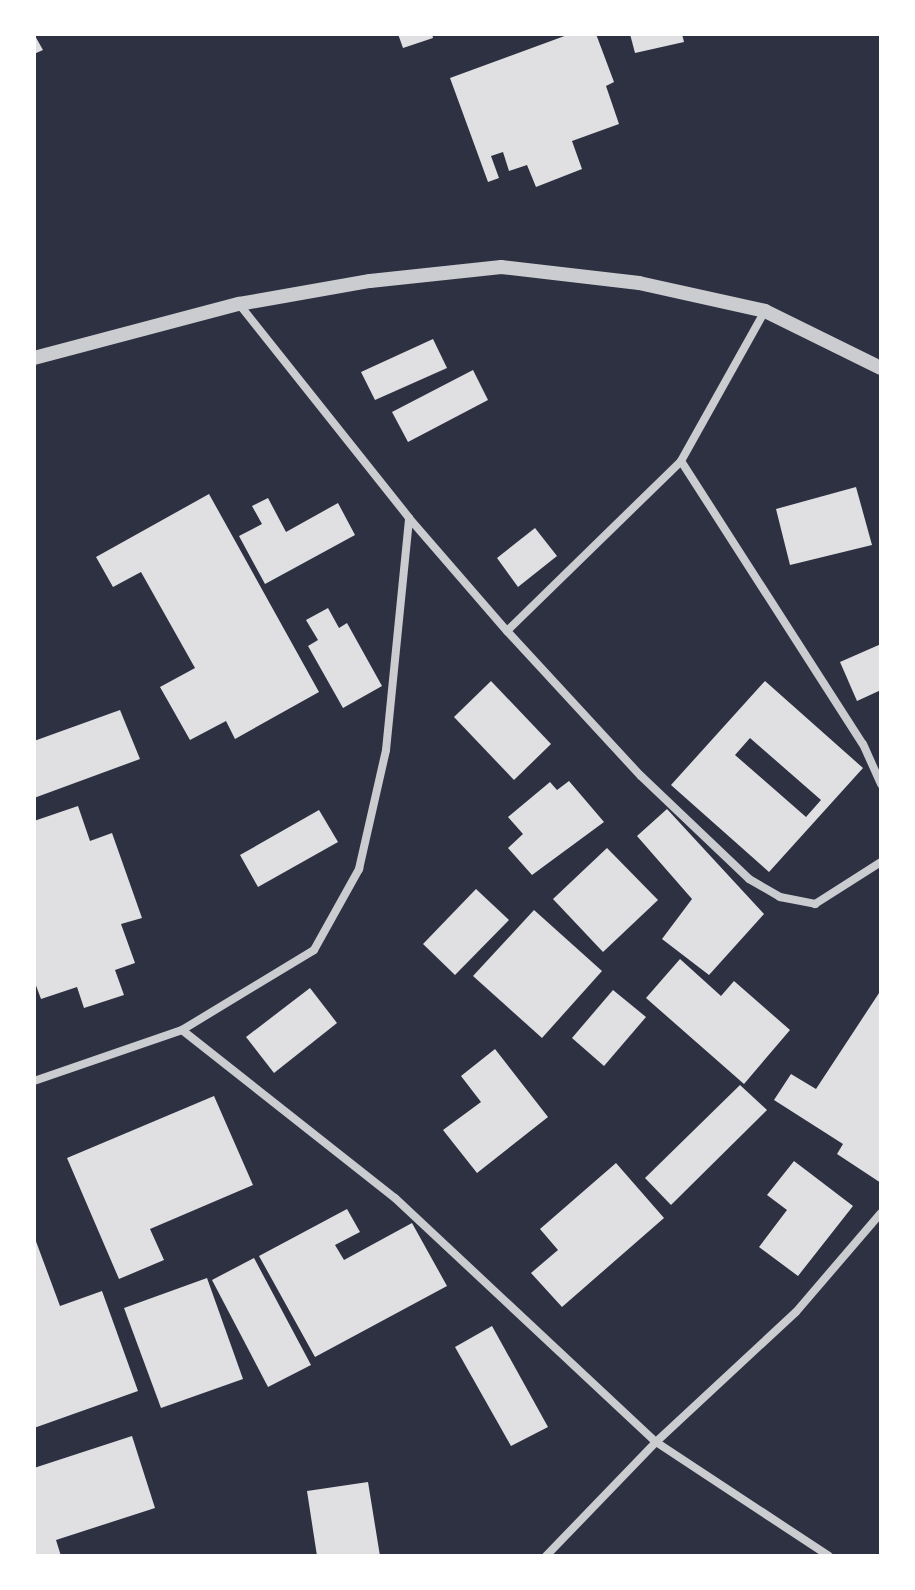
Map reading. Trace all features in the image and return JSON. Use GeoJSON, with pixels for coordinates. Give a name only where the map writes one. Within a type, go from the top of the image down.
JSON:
{"type":"FeatureCollection","features":[{"type":"Feature","properties":{"kind":"street"},"geometry":{"type":"LineString","coordinates":[[34,358],[239,304],[370,281],[501,267],[639,283],[765,311],[881,368]]}},
{"type":"Feature","properties":{"kind":"street"},"geometry":{"type":"LineString","coordinates":[[239,304],[409,518],[507,631],[641,776],[749,879],[780,897],[815,904],[881,862]]}},
{"type":"Feature","properties":{"kind":"street"},"geometry":{"type":"LineString","coordinates":[[507,631],[681,461],[765,311]]}},
{"type":"Feature","properties":{"kind":"street"},"geometry":{"type":"LineString","coordinates":[[681,461],[863,744],[881,784]]}},
{"type":"Feature","properties":{"kind":"street"},"geometry":{"type":"LineString","coordinates":[[34,1081],[182,1030],[314,950],[359,869],[386,750],[409,518]]}},
{"type":"Feature","properties":{"kind":"street"},"geometry":{"type":"LineString","coordinates":[[182,1030],[395,1198],[656,1442],[829,1556]]}},
{"type":"Feature","properties":{"kind":"street"},"geometry":{"type":"LineString","coordinates":[[546,1556],[656,1442],[796,1312],[881,1213]]}},
{"type":"Feature","properties":{"kind":"building"},"geometry":{"type":"Polygon","coordinates":[[[34,34],[43,50],[34,54],[34,34]]]}},
{"type":"Feature","properties":{"kind":"building"},"geometry":{"type":"Polygon","coordinates":[[[398,34],[432,34],[433,38],[403,48],[398,34]]]}},
{"type":"Feature","properties":{"kind":"building"},"geometry":{"type":"Polygon","coordinates":[[[570,34],[596,34],[614,82],[606,86],[619,124],[572,141],[582,169],[536,187],[527,165],[509,171],[503,152],[491,156],[499,178],[488,182],[450,78],[570,34]]]}},
{"type":"Feature","properties":{"kind":"building"},"geometry":{"type":"Polygon","coordinates":[[[630,34],[682,34],[684,42],[635,53],[630,34]]]}},
{"type":"Feature","properties":{"kind":"building"},"geometry":{"type":"Polygon","coordinates":[[[433,339],[447,368],[375,400],[361,372],[433,339]]]}},
{"type":"Feature","properties":{"kind":"building"},"geometry":{"type":"Polygon","coordinates":[[[473,370],[488,400],[408,442],[392,412],[473,370]]]}},
{"type":"Feature","properties":{"kind":"building"},"geometry":{"type":"Polygon","coordinates":[[[856,487],[872,545],[790,565],[776,509],[856,487]]]}},
{"type":"Feature","properties":{"kind":"building"},"geometry":{"type":"Polygon","coordinates":[[[209,494],[319,692],[235,739],[226,721],[190,740],[160,687],[195,668],[141,572],[113,587],[96,557],[209,494]]]}},
{"type":"Feature","properties":{"kind":"building"},"geometry":{"type":"Polygon","coordinates":[[[268,498],[286,532],[338,503],[355,535],[265,584],[239,536],[262,524],[252,506],[268,498]]]}},
{"type":"Feature","properties":{"kind":"building"},"geometry":{"type":"Polygon","coordinates":[[[535,528],[557,556],[518,587],[497,558],[535,528]]]}},
{"type":"Feature","properties":{"kind":"building"},"geometry":{"type":"Polygon","coordinates":[[[328,608],[339,628],[347,623],[382,686],[343,708],[308,646],[318,640],[306,620],[328,608]]]}},
{"type":"Feature","properties":{"kind":"building"},"geometry":{"type":"Polygon","coordinates":[[[881,644],[881,690],[857,701],[840,662],[881,644]]]}},
{"type":"Feature","properties":{"kind":"building"},"geometry":{"type":"Polygon","coordinates":[[[491,681],[551,744],[514,780],[454,717],[491,681]]]}},
{"type":"Feature","properties":{"kind":"building"},"geometry":{"type":"Polygon","coordinates":[[[765,681],[863,768],[769,872],[671,785],[765,681]],[[750,738],[735,755],[806,817],[821,800],[750,738]]]}},
{"type":"Feature","properties":{"kind":"building"},"geometry":{"type":"Polygon","coordinates":[[[120,710],[140,759],[34,798],[34,741],[120,710]]]}},
{"type":"Feature","properties":{"kind":"building"},"geometry":{"type":"Polygon","coordinates":[[[569,781],[604,822],[532,875],[508,848],[523,834],[508,817],[550,782],[557,790],[569,781]]]}},
{"type":"Feature","properties":{"kind":"building"},"geometry":{"type":"Polygon","coordinates":[[[78,806],[90,841],[112,833],[142,918],[121,924],[135,963],[115,970],[124,995],[84,1008],[77,987],[41,999],[34,980],[34,821],[78,806]]]}},
{"type":"Feature","properties":{"kind":"building"},"geometry":{"type":"Polygon","coordinates":[[[667,809],[764,914],[709,975],[662,939],[692,899],[637,836],[667,809]]]}},
{"type":"Feature","properties":{"kind":"building"},"geometry":{"type":"Polygon","coordinates":[[[319,810],[338,842],[258,887],[240,855],[319,810]]]}},
{"type":"Feature","properties":{"kind":"building"},"geometry":{"type":"Polygon","coordinates":[[[607,848],[658,900],[603,952],[553,899],[607,848]]]}},
{"type":"Feature","properties":{"kind":"building"},"geometry":{"type":"Polygon","coordinates":[[[476,889],[509,920],[455,975],[423,944],[476,889]]]}},
{"type":"Feature","properties":{"kind":"building"},"geometry":{"type":"Polygon","coordinates":[[[534,910],[602,971],[542,1038],[473,976],[534,910]]]}},
{"type":"Feature","properties":{"kind":"building"},"geometry":{"type":"Polygon","coordinates":[[[680,959],[721,996],[734,981],[790,1030],[744,1084],[646,998],[680,959]]]}},
{"type":"Feature","properties":{"kind":"building"},"geometry":{"type":"Polygon","coordinates":[[[310,988],[337,1023],[274,1073],[246,1037],[310,988]]]}},
{"type":"Feature","properties":{"kind":"building"},"geometry":{"type":"Polygon","coordinates":[[[613,990],[646,1017],[604,1066],[572,1038],[613,990]]]}},
{"type":"Feature","properties":{"kind":"building"},"geometry":{"type":"Polygon","coordinates":[[[881,990],[881,1183],[837,1154],[843,1144],[774,1100],[791,1074],[816,1089],[881,990]]]}},
{"type":"Feature","properties":{"kind":"building"},"geometry":{"type":"Polygon","coordinates":[[[495,1049],[548,1117],[477,1173],[443,1130],[481,1102],[461,1076],[495,1049]]]}},
{"type":"Feature","properties":{"kind":"building"},"geometry":{"type":"Polygon","coordinates":[[[740,1085],[767,1110],[671,1205],[645,1178],[740,1085]]]}},
{"type":"Feature","properties":{"kind":"building"},"geometry":{"type":"Polygon","coordinates":[[[214,1096],[253,1185],[150,1229],[164,1260],[119,1279],[67,1158],[214,1096]]]}},
{"type":"Feature","properties":{"kind":"building"},"geometry":{"type":"Polygon","coordinates":[[[794,1161],[853,1206],[798,1276],[759,1247],[787,1210],[767,1195],[794,1161]]]}},
{"type":"Feature","properties":{"kind":"building"},"geometry":{"type":"Polygon","coordinates":[[[616,1163],[664,1218],[562,1307],[531,1273],[558,1250],[540,1229],[616,1163]]]}},
{"type":"Feature","properties":{"kind":"building"},"geometry":{"type":"Polygon","coordinates":[[[347,1209],[360,1232],[335,1245],[344,1260],[412,1223],[447,1286],[315,1357],[259,1256],[347,1209]]]}},
{"type":"Feature","properties":{"kind":"building"},"geometry":{"type":"Polygon","coordinates":[[[34,1236],[60,1306],[102,1291],[138,1391],[34,1428],[34,1236]]]}},
{"type":"Feature","properties":{"kind":"building"},"geometry":{"type":"Polygon","coordinates":[[[254,1258],[311,1365],[268,1387],[212,1280],[254,1258]]]}},
{"type":"Feature","properties":{"kind":"building"},"geometry":{"type":"Polygon","coordinates":[[[207,1278],[243,1379],[161,1408],[124,1308],[207,1278]]]}},
{"type":"Feature","properties":{"kind":"building"},"geometry":{"type":"Polygon","coordinates":[[[492,1326],[548,1427],[511,1446],[455,1347],[492,1326]]]}},
{"type":"Feature","properties":{"kind":"building"},"geometry":{"type":"Polygon","coordinates":[[[132,1436],[155,1508],[56,1540],[61,1556],[34,1556],[34,1468],[132,1436]]]}},
{"type":"Feature","properties":{"kind":"building"},"geometry":{"type":"Polygon","coordinates":[[[368,1482],[380,1556],[317,1556],[307,1491],[368,1482]]]}}]}
